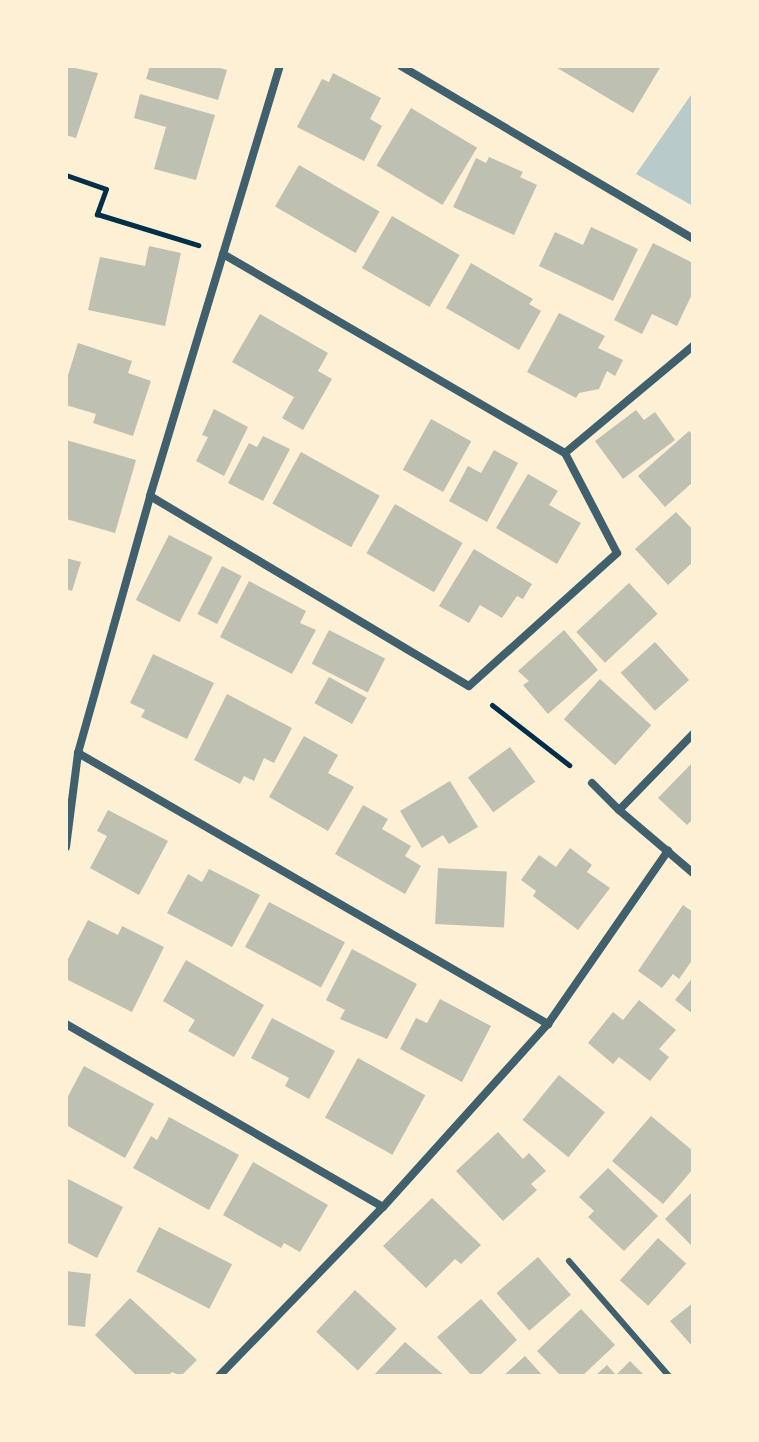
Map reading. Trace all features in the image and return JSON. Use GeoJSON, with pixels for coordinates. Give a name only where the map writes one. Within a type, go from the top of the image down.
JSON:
{"type":"FeatureCollection","features":[{"type":"Feature","properties":{"kind":"street"},"geometry":{"type":"LineString","coordinates":[[66,847],[78,753],[150,496],[280,66]]}},
{"type":"Feature","properties":{"kind":"street"},"geometry":{"type":"LineString","coordinates":[[401,66],[693,239]]}},
{"type":"Feature","properties":{"kind":"street"},"geometry":{"type":"LineString","coordinates":[[150,496],[469,686],[617,553],[565,453],[223,254]]}},
{"type":"Feature","properties":{"kind":"street"},"geometry":{"type":"LineString","coordinates":[[565,453],[693,346]]}},
{"type":"Feature","properties":{"kind":"street"},"geometry":{"type":"LineString","coordinates":[[619,810],[693,734]]}},
{"type":"Feature","properties":{"kind":"street"},"geometry":{"type":"LineString","coordinates":[[78,753],[548,1024]]}},
{"type":"Feature","properties":{"kind":"street"},"geometry":{"type":"LineString","coordinates":[[592,783],[693,873]]}},
{"type":"Feature","properties":{"kind":"street"},"geometry":{"type":"LineString","coordinates":[[219,1376],[383,1207],[548,1024],[668,851]]}},
{"type":"Feature","properties":{"kind":"street"},"geometry":{"type":"LineString","coordinates":[[66,1024],[383,1207]]}},
{"type":"Feature","properties":{"kind":"lane"},"geometry":{"type":"LineString","coordinates":[[569,1261],[669,1376]]}},
{"type":"Feature","properties":{"kind":"path"},"geometry":{"type":"LineString","coordinates":[[66,175],[106,189],[97,214],[199,246]]}},
{"type":"Feature","properties":{"kind":"path"},"geometry":{"type":"LineString","coordinates":[[469,686],[592,783]]}},
{"type":"Feature","properties":{"kind":"shaded area"},"geometry":{"type":"Polygon","coordinates":[[[693,92],[693,206],[636,174],[693,92]]]}},
{"type":"Feature","properties":{"kind":"building"},"geometry":{"type":"Polygon","coordinates":[[[66,66],[98,73],[76,138],[66,135],[66,66]]]}},
{"type":"Feature","properties":{"kind":"building"},"geometry":{"type":"Polygon","coordinates":[[[150,66],[213,66],[227,70],[218,100],[146,79],[150,66]]]}},
{"type":"Feature","properties":{"kind":"building"},"geometry":{"type":"Polygon","coordinates":[[[554,66],[661,66],[633,113],[554,66]]]}},
{"type":"Feature","properties":{"kind":"building"},"geometry":{"type":"Polygon","coordinates":[[[333,73],[381,98],[370,119],[382,126],[364,161],[297,127],[322,79],[329,82],[333,73]]]}},
{"type":"Feature","properties":{"kind":"building"},"geometry":{"type":"Polygon","coordinates":[[[140,94],[215,115],[196,180],[154,169],[166,127],[134,118],[140,94]]]}},
{"type":"Feature","properties":{"kind":"building"},"geometry":{"type":"Polygon","coordinates":[[[411,108],[477,148],[442,205],[376,165],[411,108]]]}},
{"type":"Feature","properties":{"kind":"building"},"geometry":{"type":"Polygon","coordinates":[[[489,157],[523,172],[520,177],[537,185],[514,235],[453,207],[476,158],[486,163],[489,157]]]}},
{"type":"Feature","properties":{"kind":"building"},"geometry":{"type":"Polygon","coordinates":[[[299,165],[380,211],[356,253],[275,207],[299,165]]]}},
{"type":"Feature","properties":{"kind":"building"},"geometry":{"type":"Polygon","coordinates":[[[392,216],[460,255],[430,307],[362,268],[392,216]]]}},
{"type":"Feature","properties":{"kind":"building"},"geometry":{"type":"Polygon","coordinates":[[[591,227],[638,249],[613,301],[539,266],[555,232],[583,245],[591,227]]]}},
{"type":"Feature","properties":{"kind":"building"},"geometry":{"type":"Polygon","coordinates":[[[653,243],[693,263],[693,292],[677,326],[652,314],[642,334],[614,320],[653,243]]]}},
{"type":"Feature","properties":{"kind":"building"},"geometry":{"type":"Polygon","coordinates":[[[149,246],[181,253],[165,326],[88,310],[100,257],[145,266],[149,246]]]}},
{"type":"Feature","properties":{"kind":"building"},"geometry":{"type":"Polygon","coordinates":[[[471,263],[533,299],[529,304],[541,311],[519,350],[446,308],[471,263]]]}},
{"type":"Feature","properties":{"kind":"building"},"geometry":{"type":"Polygon","coordinates":[[[559,313],[605,336],[598,348],[623,360],[615,376],[607,371],[599,389],[579,393],[576,398],[527,372],[559,313]]]}},
{"type":"Feature","properties":{"kind":"building"},"geometry":{"type":"Polygon","coordinates":[[[260,314],[328,353],[318,371],[332,379],[303,430],[282,418],[294,397],[232,362],[260,314]]]}},
{"type":"Feature","properties":{"kind":"building"},"geometry":{"type":"Polygon","coordinates":[[[78,343],[132,361],[128,373],[151,381],[133,436],[93,423],[96,414],[66,405],[66,382],[78,343]]]}},
{"type":"Feature","properties":{"kind":"building"},"geometry":{"type":"Polygon","coordinates":[[[214,409],[248,427],[224,476],[196,461],[208,437],[202,435],[214,409]]]}},
{"type":"Feature","properties":{"kind":"building"},"geometry":{"type":"Polygon","coordinates":[[[636,410],[644,420],[655,412],[675,440],[623,479],[595,441],[636,410]]]}},
{"type":"Feature","properties":{"kind":"building"},"geometry":{"type":"Polygon","coordinates":[[[431,419],[471,441],[443,492],[403,470],[431,419]]]}},
{"type":"Feature","properties":{"kind":"building"},"geometry":{"type":"Polygon","coordinates":[[[689,431],[693,435],[693,482],[665,507],[638,476],[689,431]]]}},
{"type":"Feature","properties":{"kind":"building"},"geometry":{"type":"Polygon","coordinates":[[[263,436],[290,449],[263,501],[228,483],[249,443],[257,447],[263,436]]]}},
{"type":"Feature","properties":{"kind":"building"},"geometry":{"type":"Polygon","coordinates":[[[66,440],[136,460],[115,533],[66,519],[66,440]]]}},
{"type":"Feature","properties":{"kind":"building"},"geometry":{"type":"Polygon","coordinates":[[[494,450],[518,463],[487,522],[449,501],[468,466],[481,473],[494,450]]]}},
{"type":"Feature","properties":{"kind":"building"},"geometry":{"type":"Polygon","coordinates":[[[301,452],[380,496],[351,547],[272,504],[301,452]]]}},
{"type":"Feature","properties":{"kind":"building"},"geometry":{"type":"Polygon","coordinates":[[[528,474],[558,491],[549,505],[581,523],[557,564],[496,528],[528,474]]]}},
{"type":"Feature","properties":{"kind":"building"},"geometry":{"type":"Polygon","coordinates":[[[395,504],[463,543],[434,592],[367,553],[395,504]]]}},
{"type":"Feature","properties":{"kind":"building"},"geometry":{"type":"Polygon","coordinates":[[[676,512],[693,530],[693,562],[668,585],[635,549],[676,512]]]}},
{"type":"Feature","properties":{"kind":"building"},"geometry":{"type":"Polygon","coordinates":[[[169,535],[213,557],[180,622],[136,600],[169,535]]]}},
{"type":"Feature","properties":{"kind":"building"},"geometry":{"type":"Polygon","coordinates":[[[474,549],[532,584],[523,599],[517,596],[502,618],[480,605],[469,623],[439,606],[474,549]]]}},
{"type":"Feature","properties":{"kind":"building"},"geometry":{"type":"Polygon","coordinates":[[[66,558],[81,562],[72,591],[66,589],[66,558]]]}},
{"type":"Feature","properties":{"kind":"building"},"geometry":{"type":"Polygon","coordinates":[[[222,566],[242,576],[217,624],[197,614],[222,566]]]}},
{"type":"Feature","properties":{"kind":"building"},"geometry":{"type":"Polygon","coordinates":[[[249,581],[306,611],[300,623],[316,630],[292,674],[220,637],[249,581]]]}},
{"type":"Feature","properties":{"kind":"building"},"geometry":{"type":"Polygon","coordinates":[[[629,583],[658,614],[605,663],[576,632],[629,583]]]}},
{"type":"Feature","properties":{"kind":"building"},"geometry":{"type":"Polygon","coordinates":[[[329,630],[385,659],[368,692],[312,664],[329,630]]]}},
{"type":"Feature","properties":{"kind":"building"},"geometry":{"type":"Polygon","coordinates":[[[564,630],[598,670],[548,714],[523,685],[529,681],[518,671],[564,630]]]}},
{"type":"Feature","properties":{"kind":"building"},"geometry":{"type":"Polygon","coordinates":[[[655,642],[689,680],[655,711],[621,673],[655,642]]]}},
{"type":"Feature","properties":{"kind":"building"},"geometry":{"type":"Polygon","coordinates":[[[153,654],[214,683],[187,739],[141,717],[145,710],[130,703],[153,654]]]}},
{"type":"Feature","properties":{"kind":"building"},"geometry":{"type":"Polygon","coordinates":[[[329,677],[367,698],[352,724],[314,703],[329,677]]]}},
{"type":"Feature","properties":{"kind":"building"},"geometry":{"type":"Polygon","coordinates":[[[600,679],[651,725],[615,765],[564,719],[600,679]]]}},
{"type":"Feature","properties":{"kind":"building"},"geometry":{"type":"Polygon","coordinates":[[[227,694],[292,728],[274,763],[264,758],[254,781],[244,776],[240,784],[194,760],[227,694]]]}},
{"type":"Feature","properties":{"kind":"building"},"geometry":{"type":"Polygon","coordinates":[[[304,736],[338,755],[328,773],[354,787],[328,831],[269,797],[304,736]]]}},
{"type":"Feature","properties":{"kind":"building"},"geometry":{"type":"Polygon","coordinates":[[[510,747],[535,782],[493,812],[468,778],[510,747]]]}},
{"type":"Feature","properties":{"kind":"building"},"geometry":{"type":"Polygon","coordinates":[[[693,762],[693,819],[687,825],[658,798],[693,762]]]}},
{"type":"Feature","properties":{"kind":"building"},"geometry":{"type":"Polygon","coordinates":[[[450,781],[478,827],[449,844],[443,835],[422,848],[400,811],[450,781]]]}},
{"type":"Feature","properties":{"kind":"building"},"geometry":{"type":"Polygon","coordinates":[[[363,805],[388,819],[382,829],[411,846],[405,856],[421,866],[405,894],[335,854],[363,805]]]}},
{"type":"Feature","properties":{"kind":"building"},"geometry":{"type":"Polygon","coordinates":[[[108,810],[168,841],[139,895],[90,868],[107,836],[97,831],[108,810]]]}},
{"type":"Feature","properties":{"kind":"building"},"geometry":{"type":"Polygon","coordinates":[[[570,848],[592,865],[587,872],[610,888],[578,930],[533,896],[536,891],[521,880],[539,855],[556,867],[570,848]]]}},
{"type":"Feature","properties":{"kind":"building"},"geometry":{"type":"Polygon","coordinates":[[[438,868],[507,872],[504,928],[435,924],[438,868]]]}},
{"type":"Feature","properties":{"kind":"building"},"geometry":{"type":"Polygon","coordinates":[[[209,869],[260,895],[232,947],[167,913],[188,874],[202,882],[209,869]]]}},
{"type":"Feature","properties":{"kind":"building"},"geometry":{"type":"Polygon","coordinates":[[[269,902],[345,942],[321,987],[245,947],[269,902]]]}},
{"type":"Feature","properties":{"kind":"building"},"geometry":{"type":"Polygon","coordinates":[[[683,905],[693,912],[693,959],[679,979],[673,974],[662,988],[638,971],[683,905]]]}},
{"type":"Feature","properties":{"kind":"building"},"geometry":{"type":"Polygon","coordinates":[[[88,920],[118,935],[122,926],[164,947],[132,1012],[66,979],[66,963],[88,920]]]}},
{"type":"Feature","properties":{"kind":"building"},"geometry":{"type":"Polygon","coordinates":[[[352,949],[417,984],[387,1039],[340,1019],[345,1010],[326,1000],[352,949]]]}},
{"type":"Feature","properties":{"kind":"building"},"geometry":{"type":"Polygon","coordinates":[[[186,960],[264,1005],[234,1057],[188,1031],[195,1020],[163,1001],[186,960]]]}},
{"type":"Feature","properties":{"kind":"building"},"geometry":{"type":"Polygon","coordinates":[[[693,977],[693,1014],[675,1000],[693,977]]]}},
{"type":"Feature","properties":{"kind":"building"},"geometry":{"type":"Polygon","coordinates":[[[440,999],[491,1026],[462,1082],[400,1049],[416,1018],[427,1023],[440,999]]]}},
{"type":"Feature","properties":{"kind":"building"},"geometry":{"type":"Polygon","coordinates":[[[639,1000],[676,1030],[659,1049],[669,1057],[650,1081],[619,1057],[613,1064],[588,1043],[613,1012],[623,1020],[639,1000]]]}},
{"type":"Feature","properties":{"kind":"building"},"geometry":{"type":"Polygon","coordinates":[[[272,1018],[335,1051],[309,1099],[285,1086],[289,1078],[251,1058],[272,1018]]]}},
{"type":"Feature","properties":{"kind":"building"},"geometry":{"type":"Polygon","coordinates":[[[358,1058],[425,1095],[392,1155],[325,1117],[358,1058]]]}},
{"type":"Feature","properties":{"kind":"building"},"geometry":{"type":"Polygon","coordinates":[[[84,1066],[154,1104],[125,1158],[66,1125],[66,1100],[84,1066]]]}},
{"type":"Feature","properties":{"kind":"building"},"geometry":{"type":"Polygon","coordinates":[[[559,1075],[605,1112],[568,1157],[522,1120],[559,1075]]]}},
{"type":"Feature","properties":{"kind":"building"},"geometry":{"type":"Polygon","coordinates":[[[651,1116],[693,1151],[693,1169],[663,1204],[612,1161],[651,1116]]]}},
{"type":"Feature","properties":{"kind":"building"},"geometry":{"type":"Polygon","coordinates":[[[169,1117],[239,1155],[209,1210],[133,1168],[151,1136],[157,1140],[169,1117]]]}},
{"type":"Feature","properties":{"kind":"building"},"geometry":{"type":"Polygon","coordinates":[[[498,1132],[523,1159],[529,1153],[546,1171],[531,1184],[537,1190],[503,1221],[456,1171],[498,1132]]]}},
{"type":"Feature","properties":{"kind":"building"},"geometry":{"type":"Polygon","coordinates":[[[253,1162],[328,1205],[300,1252],[284,1243],[281,1248],[223,1215],[253,1162]]]}},
{"type":"Feature","properties":{"kind":"building"},"geometry":{"type":"Polygon","coordinates":[[[608,1168],[658,1216],[624,1251],[588,1217],[594,1211],[579,1197],[608,1168]]]}},
{"type":"Feature","properties":{"kind":"building"},"geometry":{"type":"Polygon","coordinates":[[[68,1179],[123,1207],[97,1258],[66,1242],[68,1179]]]}},
{"type":"Feature","properties":{"kind":"building"},"geometry":{"type":"Polygon","coordinates":[[[693,1191],[693,1247],[665,1219],[693,1191]]]}},
{"type":"Feature","properties":{"kind":"building"},"geometry":{"type":"Polygon","coordinates":[[[432,1198],[481,1245],[461,1264],[455,1259],[426,1288],[383,1246],[432,1198]]]}},
{"type":"Feature","properties":{"kind":"building"},"geometry":{"type":"Polygon","coordinates":[[[159,1227],[232,1264],[209,1309],[136,1272],[159,1227]]]}},
{"type":"Feature","properties":{"kind":"building"},"geometry":{"type":"Polygon","coordinates":[[[658,1238],[686,1263],[648,1306],[620,1280],[658,1238]]]}},
{"type":"Feature","properties":{"kind":"building"},"geometry":{"type":"Polygon","coordinates":[[[538,1257],[571,1295],[529,1331],[496,1293],[538,1257]]]}},
{"type":"Feature","properties":{"kind":"building"},"geometry":{"type":"Polygon","coordinates":[[[66,1271],[91,1274],[85,1327],[66,1325],[66,1271]]]}},
{"type":"Feature","properties":{"kind":"building"},"geometry":{"type":"Polygon","coordinates":[[[355,1290],[397,1329],[358,1371],[316,1332],[355,1290]]]}},
{"type":"Feature","properties":{"kind":"building"},"geometry":{"type":"Polygon","coordinates":[[[130,1298],[197,1360],[181,1376],[172,1372],[168,1376],[137,1376],[95,1335],[130,1298]]]}},
{"type":"Feature","properties":{"kind":"building"},"geometry":{"type":"Polygon","coordinates":[[[481,1299],[517,1340],[479,1376],[472,1376],[437,1337],[481,1299]]]}},
{"type":"Feature","properties":{"kind":"building"},"geometry":{"type":"Polygon","coordinates":[[[693,1303],[693,1347],[670,1321],[693,1303]]]}},
{"type":"Feature","properties":{"kind":"building"},"geometry":{"type":"Polygon","coordinates":[[[581,1309],[615,1345],[582,1376],[561,1376],[537,1351],[581,1309]]]}},
{"type":"Feature","properties":{"kind":"building"},"geometry":{"type":"Polygon","coordinates":[[[405,1342],[445,1376],[373,1376],[405,1342]]]}},
{"type":"Feature","properties":{"kind":"building"},"geometry":{"type":"Polygon","coordinates":[[[525,1356],[543,1376],[503,1376],[525,1356]]]}},
{"type":"Feature","properties":{"kind":"building"},"geometry":{"type":"Polygon","coordinates":[[[630,1361],[645,1376],[595,1376],[607,1365],[616,1375],[630,1361]]]}}]}
